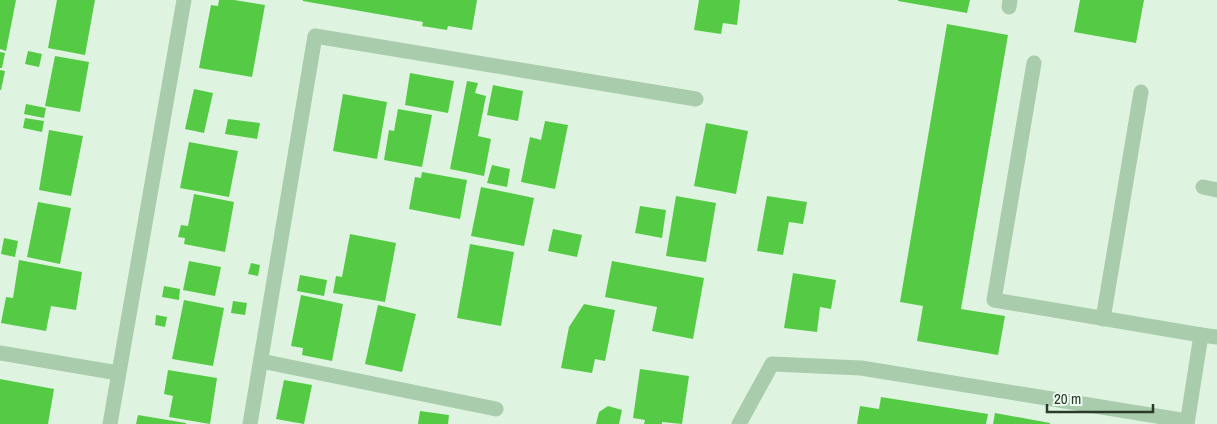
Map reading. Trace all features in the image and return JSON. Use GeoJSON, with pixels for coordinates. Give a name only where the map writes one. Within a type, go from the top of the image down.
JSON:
{"type":"FeatureCollection","features":[{"type":"Feature","properties":{"kind":"street"},"geometry":{"type":"LineString","coordinates":[[110,424],[184,0]]}},
{"type":"Feature","properties":{"kind":"street"},"geometry":{"type":"LineString","coordinates":[[250,424],[315,36],[696,99]]}},
{"type":"Feature","properties":{"kind":"street"},"geometry":{"type":"LineString","coordinates":[[1034,63],[994,300],[1217,338]]}},
{"type":"Feature","properties":{"kind":"street"},"geometry":{"type":"LineString","coordinates":[[1102,319],[1141,92]]}},
{"type":"Feature","properties":{"kind":"street"},"geometry":{"type":"LineString","coordinates":[[739,424],[772,364],[861,368],[1187,422],[1201,335]]}},
{"type":"Feature","properties":{"kind":"street"},"geometry":{"type":"LineString","coordinates":[[0,353],[118,373]]}},
{"type":"Feature","properties":{"kind":"street"},"geometry":{"type":"LineString","coordinates":[[261,361],[496,409]]}},
{"type":"Feature","properties":{"kind":"building"},"geometry":{"type":"Polygon","coordinates":[[[0,0],[16,0],[6,51],[0,49],[0,0]]]}},
{"type":"Feature","properties":{"kind":"building"},"geometry":{"type":"Polygon","coordinates":[[[57,0],[95,0],[85,55],[48,48],[57,0]]]}},
{"type":"Feature","properties":{"kind":"building"},"geometry":{"type":"Polygon","coordinates":[[[219,0],[234,0],[265,5],[252,77],[199,68],[211,5],[218,6],[219,0]]]}},
{"type":"Feature","properties":{"kind":"building"},"geometry":{"type":"Polygon","coordinates":[[[303,0],[477,0],[472,30],[448,26],[447,30],[422,26],[423,22],[303,0]]]}},
{"type":"Feature","properties":{"kind":"building"},"geometry":{"type":"Polygon","coordinates":[[[699,0],[740,0],[737,25],[723,23],[721,34],[694,30],[699,0]]]}},
{"type":"Feature","properties":{"kind":"building"},"geometry":{"type":"Polygon","coordinates":[[[898,0],[970,0],[967,13],[898,0]]]}},
{"type":"Feature","properties":{"kind":"building"},"geometry":{"type":"Polygon","coordinates":[[[1080,0],[1144,0],[1136,43],[1074,32],[1080,0]]]}},
{"type":"Feature","properties":{"kind":"building"},"geometry":{"type":"Polygon","coordinates":[[[947,24],[1008,35],[961,309],[1005,316],[998,355],[917,341],[923,306],[900,302],[947,24]]]}},
{"type":"Feature","properties":{"kind":"building"},"geometry":{"type":"Polygon","coordinates":[[[28,51],[42,54],[39,67],[25,64],[28,51]]]}},
{"type":"Feature","properties":{"kind":"building"},"geometry":{"type":"Polygon","coordinates":[[[0,52],[5,53],[2,68],[0,68],[0,52]]]}},
{"type":"Feature","properties":{"kind":"building"},"geometry":{"type":"Polygon","coordinates":[[[55,56],[89,62],[80,112],[45,106],[55,56]]]}},
{"type":"Feature","properties":{"kind":"building"},"geometry":{"type":"Polygon","coordinates":[[[0,70],[5,71],[1,90],[0,90],[0,70]]]}},
{"type":"Feature","properties":{"kind":"building"},"geometry":{"type":"Polygon","coordinates":[[[410,73],[454,81],[448,113],[405,105],[410,73]]]}},
{"type":"Feature","properties":{"kind":"building"},"geometry":{"type":"Polygon","coordinates":[[[467,81],[478,83],[475,93],[486,96],[478,136],[491,139],[484,176],[450,169],[467,81]]]}},
{"type":"Feature","properties":{"kind":"building"},"geometry":{"type":"Polygon","coordinates":[[[493,85],[523,91],[518,121],[487,115],[493,85]]]}},
{"type":"Feature","properties":{"kind":"building"},"geometry":{"type":"Polygon","coordinates":[[[194,89],[213,93],[204,133],[185,129],[194,89]]]}},
{"type":"Feature","properties":{"kind":"building"},"geometry":{"type":"Polygon","coordinates":[[[343,94],[387,102],[377,159],[333,151],[343,94]]]}},
{"type":"Feature","properties":{"kind":"building"},"geometry":{"type":"Polygon","coordinates":[[[26,104],[46,108],[44,118],[24,114],[26,104]]]}},
{"type":"Feature","properties":{"kind":"building"},"geometry":{"type":"Polygon","coordinates":[[[398,109],[432,115],[422,167],[384,160],[389,130],[394,131],[398,109]]]}},
{"type":"Feature","properties":{"kind":"building"},"geometry":{"type":"Polygon","coordinates":[[[25,118],[44,121],[42,132],[23,128],[25,118]]]}},
{"type":"Feature","properties":{"kind":"building"},"geometry":{"type":"Polygon","coordinates":[[[228,119],[260,123],[257,139],[225,134],[228,119]]]}},
{"type":"Feature","properties":{"kind":"building"},"geometry":{"type":"Polygon","coordinates":[[[545,121],[568,125],[555,189],[521,182],[530,137],[541,140],[545,121]]]}},
{"type":"Feature","properties":{"kind":"building"},"geometry":{"type":"Polygon","coordinates":[[[706,123],[748,131],[736,194],[694,186],[706,123]]]}},
{"type":"Feature","properties":{"kind":"building"},"geometry":{"type":"Polygon","coordinates":[[[49,130],[83,136],[71,196],[39,190],[49,130]]]}},
{"type":"Feature","properties":{"kind":"building"},"geometry":{"type":"Polygon","coordinates":[[[189,142],[238,151],[229,197],[180,188],[189,142]]]}},
{"type":"Feature","properties":{"kind":"building"},"geometry":{"type":"Polygon","coordinates":[[[492,165],[510,169],[507,187],[487,183],[492,165]]]}},
{"type":"Feature","properties":{"kind":"building"},"geometry":{"type":"Polygon","coordinates":[[[422,172],[467,180],[460,219],[409,209],[415,177],[421,178],[422,172]]]}},
{"type":"Feature","properties":{"kind":"building"},"geometry":{"type":"Polygon","coordinates":[[[481,187],[534,198],[524,246],[471,236],[481,187]]]}},
{"type":"Feature","properties":{"kind":"building"},"geometry":{"type":"Polygon","coordinates":[[[194,194],[234,202],[225,252],[184,244],[185,238],[178,237],[181,225],[188,226],[194,194]]]}},
{"type":"Feature","properties":{"kind":"building"},"geometry":{"type":"Polygon","coordinates":[[[676,196],[716,203],[706,262],[666,256],[676,196]]]}},
{"type":"Feature","properties":{"kind":"building"},"geometry":{"type":"Polygon","coordinates":[[[767,196],[807,202],[803,224],[789,222],[783,255],[757,251],[767,196]]]}},
{"type":"Feature","properties":{"kind":"building"},"geometry":{"type":"Polygon","coordinates":[[[38,202],[71,208],[60,264],[27,257],[38,202]]]}},
{"type":"Feature","properties":{"kind":"building"},"geometry":{"type":"Polygon","coordinates":[[[640,206],[666,210],[662,238],[635,233],[640,206]]]}},
{"type":"Feature","properties":{"kind":"building"},"geometry":{"type":"Polygon","coordinates":[[[553,229],[582,235],[577,257],[548,251],[553,229]]]}},
{"type":"Feature","properties":{"kind":"building"},"geometry":{"type":"Polygon","coordinates":[[[350,234],[396,243],[385,302],[333,293],[336,276],[342,277],[350,234]]]}},
{"type":"Feature","properties":{"kind":"building"},"geometry":{"type":"Polygon","coordinates":[[[4,238],[18,241],[15,257],[1,254],[4,238]]]}},
{"type":"Feature","properties":{"kind":"building"},"geometry":{"type":"Polygon","coordinates":[[[470,244],[514,252],[501,326],[457,318],[470,244]]]}},
{"type":"Feature","properties":{"kind":"building"},"geometry":{"type":"Polygon","coordinates":[[[19,260],[82,272],[76,310],[51,306],[46,331],[1,323],[6,297],[13,298],[19,260]]]}},
{"type":"Feature","properties":{"kind":"building"},"geometry":{"type":"Polygon","coordinates":[[[189,261],[221,267],[215,296],[183,290],[189,261]]]}},
{"type":"Feature","properties":{"kind":"building"},"geometry":{"type":"Polygon","coordinates":[[[612,261],[704,278],[693,339],[652,331],[657,307],[605,297],[612,261]]]}},
{"type":"Feature","properties":{"kind":"building"},"geometry":{"type":"Polygon","coordinates":[[[251,263],[260,265],[258,276],[248,274],[251,263]]]}},
{"type":"Feature","properties":{"kind":"building"},"geometry":{"type":"Polygon","coordinates":[[[793,273],[836,280],[831,309],[820,307],[817,332],[784,328],[793,273]]]}},
{"type":"Feature","properties":{"kind":"building"},"geometry":{"type":"Polygon","coordinates":[[[300,275],[327,280],[324,296],[297,291],[300,275]]]}},
{"type":"Feature","properties":{"kind":"building"},"geometry":{"type":"Polygon","coordinates":[[[164,286],[180,289],[179,300],[162,297],[164,286]]]}},
{"type":"Feature","properties":{"kind":"building"},"geometry":{"type":"Polygon","coordinates":[[[301,295],[343,304],[332,361],[302,355],[303,348],[291,346],[301,295]]]}},
{"type":"Feature","properties":{"kind":"building"},"geometry":{"type":"Polygon","coordinates":[[[184,300],[224,308],[213,366],[172,359],[184,300]]]}},
{"type":"Feature","properties":{"kind":"building"},"geometry":{"type":"Polygon","coordinates":[[[233,301],[247,303],[245,315],[231,313],[233,301]]]}},
{"type":"Feature","properties":{"kind":"building"},"geometry":{"type":"Polygon","coordinates":[[[584,304],[615,310],[605,361],[595,359],[592,373],[561,368],[569,327],[584,304]]]}},
{"type":"Feature","properties":{"kind":"building"},"geometry":{"type":"Polygon","coordinates":[[[378,305],[416,314],[402,372],[365,364],[378,305]]]}},
{"type":"Feature","properties":{"kind":"building"},"geometry":{"type":"Polygon","coordinates":[[[156,315],[167,317],[165,327],[155,325],[156,315]]]}},
{"type":"Feature","properties":{"kind":"building"},"geometry":{"type":"Polygon","coordinates":[[[640,369],[689,376],[682,424],[662,422],[662,424],[644,424],[645,420],[633,418],[640,369]]]}},
{"type":"Feature","properties":{"kind":"building"},"geometry":{"type":"Polygon","coordinates":[[[168,370],[217,378],[210,424],[169,417],[173,396],[164,394],[168,370]]]}},
{"type":"Feature","properties":{"kind":"building"},"geometry":{"type":"Polygon","coordinates":[[[0,379],[54,389],[48,424],[0,424],[0,379]]]}},
{"type":"Feature","properties":{"kind":"building"},"geometry":{"type":"Polygon","coordinates":[[[284,380],[312,385],[304,424],[276,419],[284,380]]]}},
{"type":"Feature","properties":{"kind":"building"},"geometry":{"type":"Polygon","coordinates":[[[881,397],[988,414],[986,424],[857,424],[860,406],[879,409],[881,397]]]}},
{"type":"Feature","properties":{"kind":"building"},"geometry":{"type":"Polygon","coordinates":[[[608,406],[622,410],[619,424],[596,424],[599,412],[608,406]]]}},
{"type":"Feature","properties":{"kind":"building"},"geometry":{"type":"Polygon","coordinates":[[[420,411],[449,415],[448,424],[418,424],[420,411]]]}},
{"type":"Feature","properties":{"kind":"building"},"geometry":{"type":"Polygon","coordinates":[[[995,413],[1050,423],[1050,424],[993,424],[995,413]]]}},
{"type":"Feature","properties":{"kind":"building"},"geometry":{"type":"Polygon","coordinates":[[[138,415],[186,423],[186,424],[136,424],[138,415]]]}}]}
